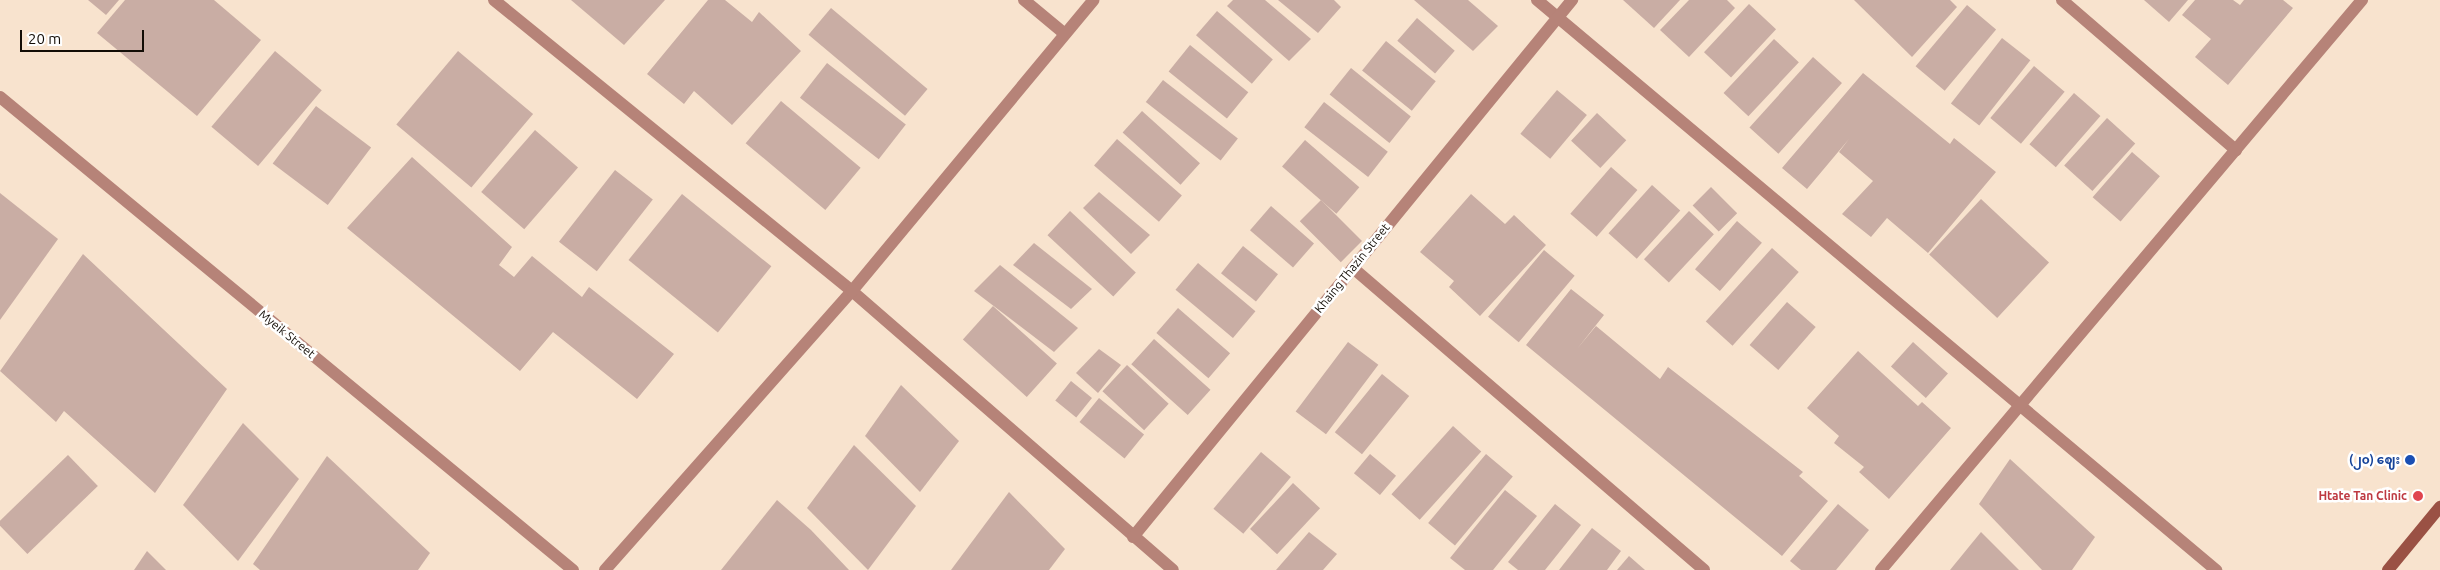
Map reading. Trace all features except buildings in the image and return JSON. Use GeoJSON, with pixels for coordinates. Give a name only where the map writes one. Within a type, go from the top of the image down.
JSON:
{"type":"FeatureCollection","features":[{"type":"Feature","properties":{"kind":"main road"},"geometry":{"type":"LineString","coordinates":[[2388,570],[2440,507]]}},
{"type":"Feature","properties":{"kind":"street"},"geometry":{"type":"LineString","coordinates":[[494,0],[852,291],[1173,570]]}},
{"type":"Feature","properties":{"kind":"street"},"geometry":{"type":"LineString","coordinates":[[1024,0],[1065,34]]}},
{"type":"Feature","properties":{"kind":"street"},"geometry":{"type":"LineString","coordinates":[[605,570],[852,291],[1094,0]]}},
{"type":"Feature","properties":{"kind":"street"},"geometry":{"type":"LineString","coordinates":[[1537,0],[2216,570]]}},
{"type":"Feature","properties":{"kind":"street","name":"Khaing Thazin Street"},"geometry":{"type":"LineString","coordinates":[[1133,537],[1572,0]]}},
{"type":"Feature","properties":{"kind":"street"},"geometry":{"type":"LineString","coordinates":[[2062,0],[2236,150]]}},
{"type":"Feature","properties":{"kind":"street"},"geometry":{"type":"LineString","coordinates":[[1881,570],[2362,0]]}},
{"type":"Feature","properties":{"kind":"street","name":"Myeik Street"},"geometry":{"type":"LineString","coordinates":[[0,97],[573,570]]}},
{"type":"Feature","properties":{"kind":"street"},"geometry":{"type":"LineString","coordinates":[[1353,268],[1704,570]]}},
{"type":"Feature","properties":{"kind":"place","name":"(၂၀) ဈေး"},"geometry":{"type":"Point","coordinates":[2410,460]}},
{"type":"Feature","properties":{"kind":"place","name":"Htate Tan Clinic"},"geometry":{"type":"Point","coordinates":[2418,496]}}]}
